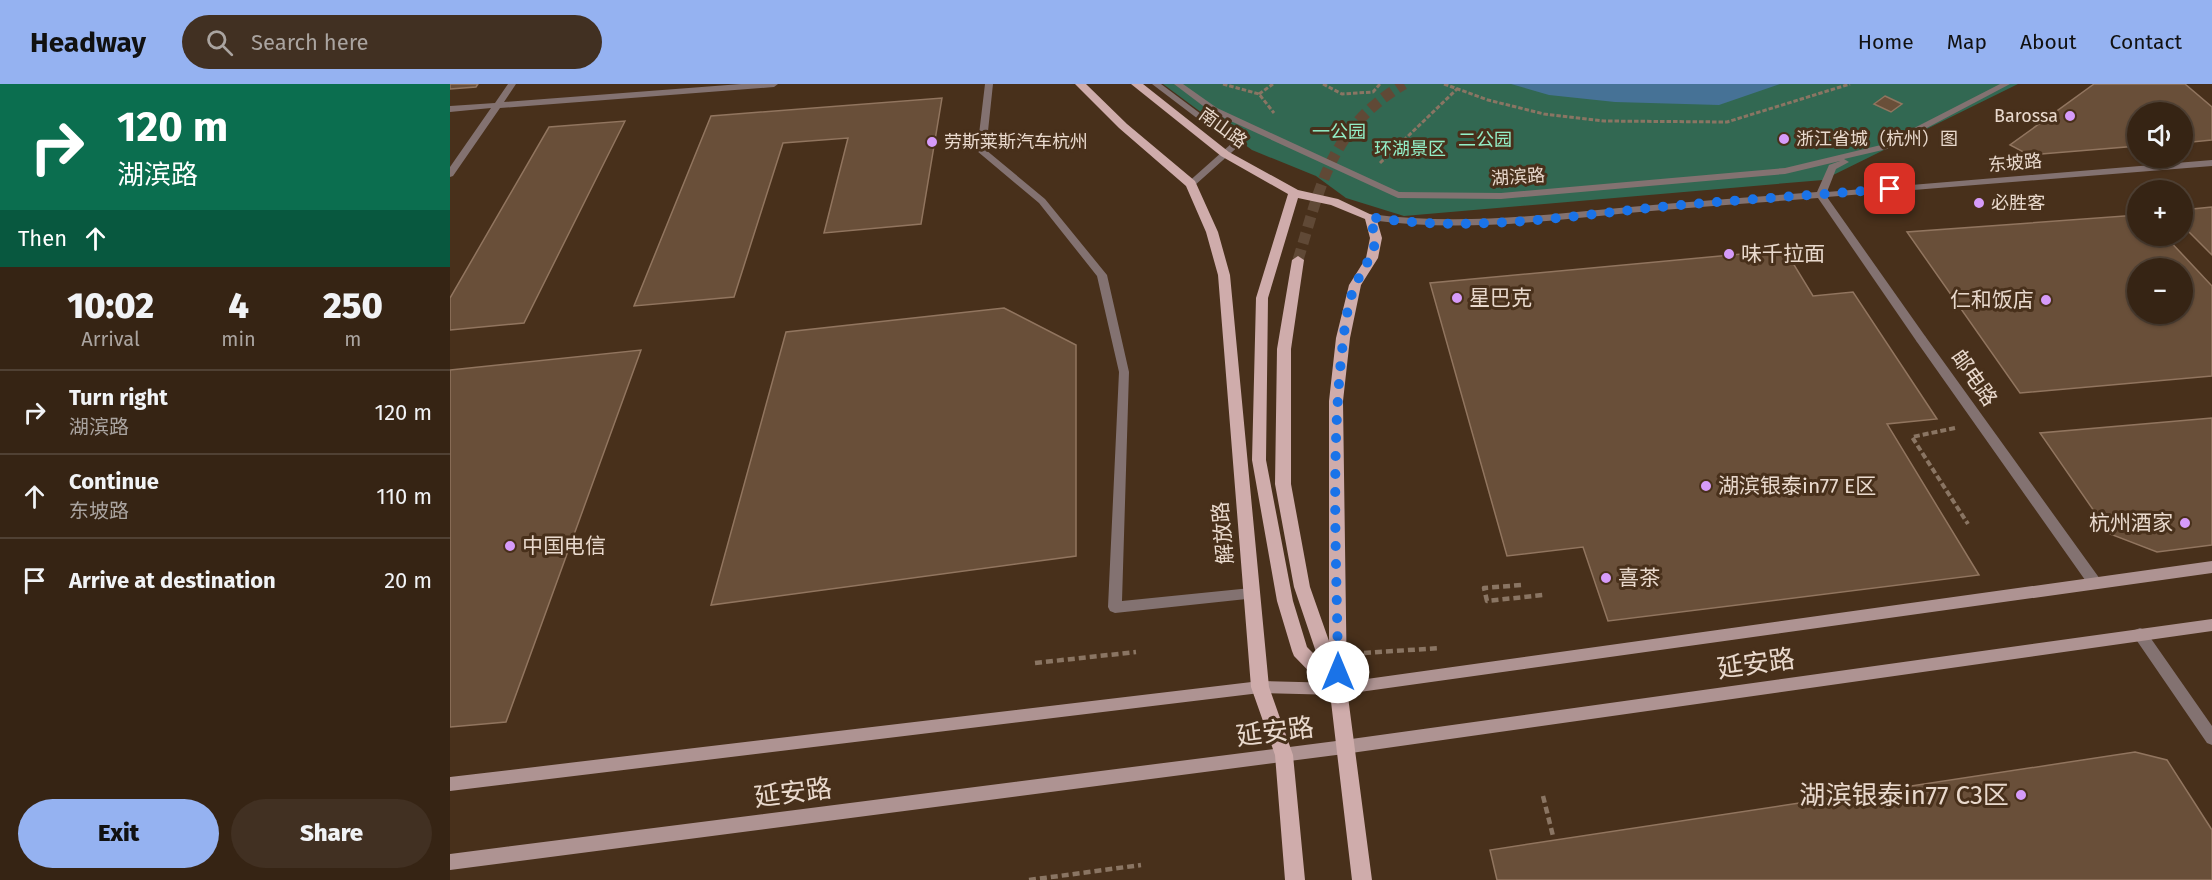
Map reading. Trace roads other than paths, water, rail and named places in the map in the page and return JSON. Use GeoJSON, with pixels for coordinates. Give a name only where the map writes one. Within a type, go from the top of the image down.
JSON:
{"type":"FeatureCollection","features":[{"type":"Feature","properties":{"kind":"main road"},"geometry":{"type":"LineString","coordinates":[[1080,84],[1123,126],[1191,184]]}},
{"type":"Feature","properties":{"kind":"main road","name":"南山路"},"geometry":{"type":"LineString","coordinates":[[1136,84],[1225,154],[1294,193],[1334,202],[1370,217]]}},
{"type":"Feature","properties":{"kind":"main road","name":"解放路"},"geometry":{"type":"LineString","coordinates":[[1191,184],[1212,232],[1224,274],[1260,687],[1284,755],[1295,880]]}},
{"type":"Feature","properties":{"kind":"main road"},"geometry":{"type":"LineString","coordinates":[[1294,193],[1262,298],[1259,460],[1285,601],[1300,651],[1338,689]]}},
{"type":"Feature","properties":{"kind":"main road"},"geometry":{"type":"LineString","coordinates":[[1362,880],[1338,689],[1336,400],[1343,338],[1355,285],[1372,258],[1376,238],[1370,217]]}},
{"type":"Feature","properties":{"kind":"main road"},"geometry":{"type":"LineString","coordinates":[[1298,260],[1284,349],[1283,484],[1302,587],[1338,689]]}},
{"type":"Feature","properties":{"kind":"main road","name":"延安路"},"geometry":{"type":"LineString","coordinates":[[450,784],[1260,687],[1338,689],[2212,567]]}},
{"type":"Feature","properties":{"kind":"main road","name":"延安路"},"geometry":{"type":"LineString","coordinates":[[450,862],[1344,747],[2212,625]]}},
{"type":"Feature","properties":{"kind":"street"},"geometry":{"type":"LineString","coordinates":[[450,174],[512,84]]}},
{"type":"Feature","properties":{"kind":"street"},"geometry":{"type":"LineString","coordinates":[[450,109],[774,84]]}},
{"type":"Feature","properties":{"kind":"street"},"geometry":{"type":"LineString","coordinates":[[989,84],[981,151],[1042,201],[1102,275],[1124,372],[1115,606],[1251,594]]}},
{"type":"Feature","properties":{"kind":"street"},"geometry":{"type":"LineString","coordinates":[[1156,84],[1237,144],[1191,184]]}},
{"type":"Feature","properties":{"kind":"street","name":"湖滨路"},"geometry":{"type":"LineString","coordinates":[[1178,84],[1214,110],[1398,195],[1501,196],[1785,171],[1884,147]]}},
{"type":"Feature","properties":{"kind":"street","name":"湖滨路"},"geometry":{"type":"LineString","coordinates":[[1821,195],[1832,167],[1884,147],[2006,84]]}},
{"type":"Feature","properties":{"kind":"street","name":"东坡路"},"geometry":{"type":"LineString","coordinates":[[1821,195],[2212,163]]}},
{"type":"Feature","properties":{"kind":"street"},"geometry":{"type":"LineString","coordinates":[[1370,217],[1427,225],[1492,224],[1662,207],[1821,195]]}},
{"type":"Feature","properties":{"kind":"street","name":"邮电路"},"geometry":{"type":"LineString","coordinates":[[1821,195],[1979,422],[2095,583]]}},
{"type":"Feature","properties":{"kind":"street"},"geometry":{"type":"LineString","coordinates":[[2140,634],[2212,738]]}},
{"type":"Feature","properties":{"kind":"water"},"geometry":{"type":"Polygon","coordinates":[[[1511,84],[1780,84],[1719,105],[1615,102],[1549,95],[1511,84]]]}},
{"type":"Feature","properties":{"kind":"tunnel"},"geometry":{"type":"LineString","coordinates":[[1298,260],[1322,183],[1344,139],[1379,101],[1404,84]]}},
{"type":"Feature","properties":{"kind":"place","name":"Barossa"},"geometry":{"type":"Point","coordinates":[2070,116]}},
{"type":"Feature","properties":{"kind":"place","name":"浙江省城（杭州）图"},"geometry":{"type":"Point","coordinates":[1784,139]}},
{"type":"Feature","properties":{"kind":"place","name":"劳斯莱斯汽车杭州"},"geometry":{"type":"Point","coordinates":[932,142]}},
{"type":"Feature","properties":{"kind":"place","name":"必胜客"},"geometry":{"type":"Point","coordinates":[1979,203]}},
{"type":"Feature","properties":{"kind":"place","name":"味千拉面"},"geometry":{"type":"Point","coordinates":[1729,254]}},
{"type":"Feature","properties":{"kind":"place","name":"星巴克"},"geometry":{"type":"Point","coordinates":[1457,298]}},
{"type":"Feature","properties":{"kind":"place","name":"仁和饭店"},"geometry":{"type":"Point","coordinates":[2046,300]}},
{"type":"Feature","properties":{"kind":"place","name":"湖滨银泰in77 E区"},"geometry":{"type":"Point","coordinates":[1706,486]}},
{"type":"Feature","properties":{"kind":"place","name":"杭州酒家"},"geometry":{"type":"Point","coordinates":[2185,523]}},
{"type":"Feature","properties":{"kind":"place","name":"中国电信"},"geometry":{"type":"Point","coordinates":[510,546]}},
{"type":"Feature","properties":{"kind":"place","name":"喜茶"},"geometry":{"type":"Point","coordinates":[1606,578]}},
{"type":"Feature","properties":{"kind":"place","name":"湖滨银泰in77 C3区"},"geometry":{"type":"Point","coordinates":[2021,795]}},
{"type":"Feature","properties":{"kind":"park label","name":"一公园"},"geometry":{"type":"Point","coordinates":[1339,132]}},
{"type":"Feature","properties":{"kind":"park label","name":"二公园"},"geometry":{"type":"Point","coordinates":[1485,140]}},
{"type":"Feature","properties":{"kind":"park label","name":"环湖景区"},"geometry":{"type":"Point","coordinates":[1410,149]}}]}
